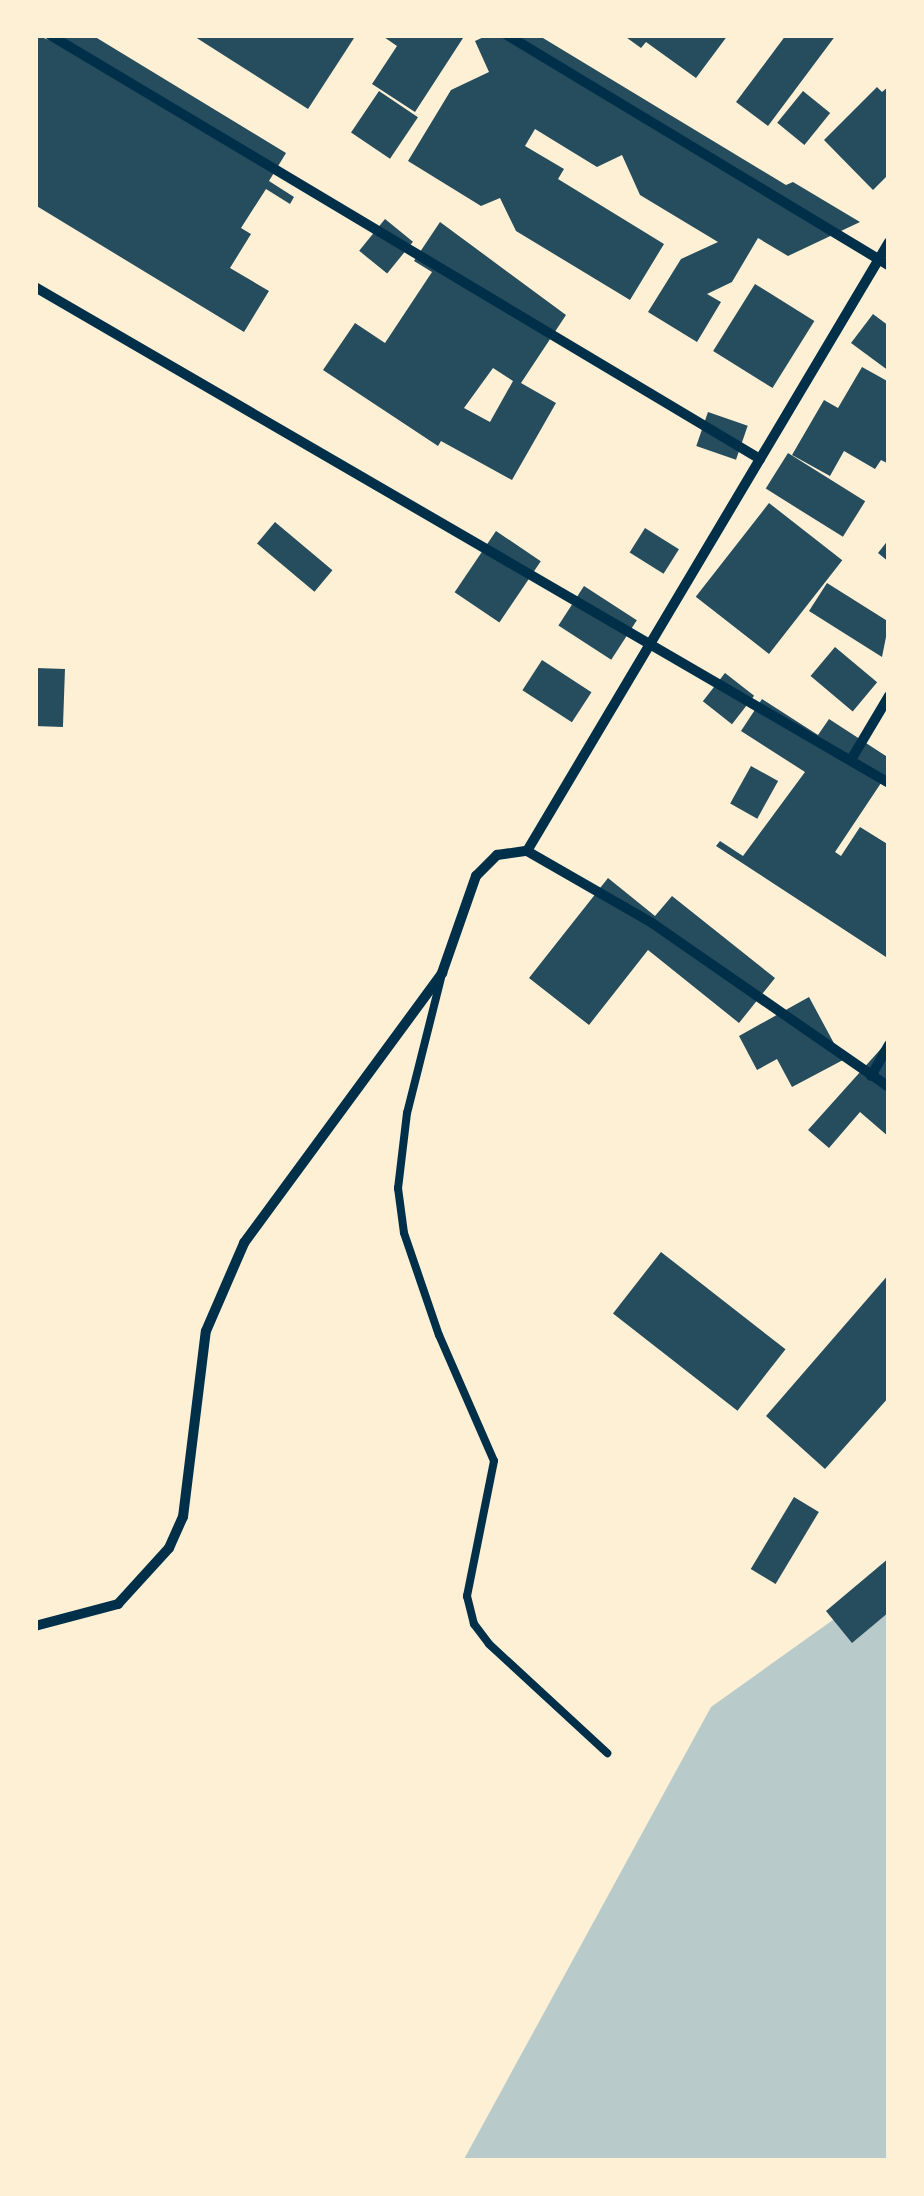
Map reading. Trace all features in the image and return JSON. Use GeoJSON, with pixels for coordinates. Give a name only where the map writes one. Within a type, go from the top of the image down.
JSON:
{"type":"FeatureCollection","features":[{"type":"Feature","properties":{"kind":"street"},"geometry":{"type":"LineString","coordinates":[[50,35],[760,459]]}},
{"type":"Feature","properties":{"kind":"street"},"geometry":{"type":"LineString","coordinates":[[508,35],[884,262]]}},
{"type":"Feature","properties":{"kind":"street"},"geometry":{"type":"LineString","coordinates":[[527,851],[760,459],[884,262],[889,242]]}},
{"type":"Feature","properties":{"kind":"street"},"geometry":{"type":"LineString","coordinates":[[35,287],[649,646],[852,758],[889,783]]}},
{"type":"Feature","properties":{"kind":"street"},"geometry":{"type":"LineString","coordinates":[[852,758],[889,696]]}},
{"type":"Feature","properties":{"kind":"street"},"geometry":{"type":"LineString","coordinates":[[35,1626],[118,1604],[169,1548],[183,1517],[206,1331],[244,1243],[442,973],[476,876],[497,854],[527,851],[718,965],[889,1087]]}},
{"type":"Feature","properties":{"kind":"street"},"geometry":{"type":"LineString","coordinates":[[871,1076],[889,1045]]}},
{"type":"Feature","properties":{"kind":"lane"},"geometry":{"type":"LineString","coordinates":[[442,973],[407,1113],[398,1188],[404,1232],[421,1284],[494,1462],[467,1596],[474,1624],[489,1644],[608,1753]]}},
{"type":"Feature","properties":{"kind":"shaded area"},"geometry":{"type":"Polygon","coordinates":[[[889,1580],[889,2161],[463,2161],[711,1707],[889,1580]]]}},
{"type":"Feature","properties":{"kind":"building"},"geometry":{"type":"Polygon","coordinates":[[[35,35],[58,43],[63,35],[92,35],[286,153],[269,181],[294,197],[290,204],[266,189],[241,228],[251,234],[230,268],[269,291],[244,332],[35,205],[35,35]]]}},
{"type":"Feature","properties":{"kind":"building"},"geometry":{"type":"Polygon","coordinates":[[[192,35],[356,35],[308,109],[192,35]]]}},
{"type":"Feature","properties":{"kind":"building"},"geometry":{"type":"Polygon","coordinates":[[[381,35],[465,35],[415,112],[372,84],[397,46],[381,35]]]}},
{"type":"Feature","properties":{"kind":"building"},"geometry":{"type":"Polygon","coordinates":[[[488,35],[538,35],[786,185],[793,182],[860,222],[788,256],[758,238],[732,282],[707,294],[721,302],[697,342],[648,312],[681,259],[718,242],[640,195],[622,155],[597,167],[535,129],[525,146],[564,169],[558,179],[664,244],[630,300],[516,231],[500,198],[481,206],[408,161],[451,90],[489,72],[475,41],[488,35]]]}},
{"type":"Feature","properties":{"kind":"building"},"geometry":{"type":"Polygon","coordinates":[[[623,35],[728,35],[696,78],[646,42],[641,48],[623,35]]]}},
{"type":"Feature","properties":{"kind":"building"},"geometry":{"type":"Polygon","coordinates":[[[786,35],[836,35],[768,126],[736,102],[786,35]]]}},
{"type":"Feature","properties":{"kind":"building"},"geometry":{"type":"Polygon","coordinates":[[[889,86],[889,174],[873,190],[824,140],[877,87],[882,92],[889,86]]]}},
{"type":"Feature","properties":{"kind":"building"},"geometry":{"type":"Polygon","coordinates":[[[379,91],[418,117],[390,159],[351,132],[379,91]]]}},
{"type":"Feature","properties":{"kind":"building"},"geometry":{"type":"Polygon","coordinates":[[[803,91],[830,113],[804,145],[777,123],[803,91]]]}},
{"type":"Feature","properties":{"kind":"building"},"geometry":{"type":"Polygon","coordinates":[[[385,219],[413,242],[387,274],[359,251],[385,219]]]}},
{"type":"Feature","properties":{"kind":"building"},"geometry":{"type":"Polygon","coordinates":[[[440,222],[566,315],[521,383],[556,403],[512,480],[441,441],[438,446],[323,370],[355,323],[385,343],[432,272],[414,261],[440,222]],[[493,368],[464,408],[490,422],[513,381],[493,368]]]}},
{"type":"Feature","properties":{"kind":"building"},"geometry":{"type":"Polygon","coordinates":[[[755,284],[814,321],[772,388],[713,351],[755,284]]]}},
{"type":"Feature","properties":{"kind":"building"},"geometry":{"type":"Polygon","coordinates":[[[873,314],[889,326],[889,371],[851,343],[873,314]]]}},
{"type":"Feature","properties":{"kind":"building"},"geometry":{"type":"Polygon","coordinates":[[[862,367],[889,382],[889,464],[881,460],[875,469],[844,451],[830,476],[792,455],[824,400],[838,408],[862,367]]]}},
{"type":"Feature","properties":{"kind":"building"},"geometry":{"type":"Polygon","coordinates":[[[708,412],[748,426],[736,460],[696,446],[708,412]]]}},
{"type":"Feature","properties":{"kind":"building"},"geometry":{"type":"Polygon","coordinates":[[[788,453],[865,501],[843,537],[766,489],[788,453]]]}},
{"type":"Feature","properties":{"kind":"building"},"geometry":{"type":"Polygon","coordinates":[[[769,503],[842,560],[769,654],[696,597],[769,503]]]}},
{"type":"Feature","properties":{"kind":"building"},"geometry":{"type":"Polygon","coordinates":[[[275,522],[332,570],[314,592],[257,543],[275,522]]]}},
{"type":"Feature","properties":{"kind":"building"},"geometry":{"type":"Polygon","coordinates":[[[645,528],[679,549],[664,574],[630,553],[645,528]]]}},
{"type":"Feature","properties":{"kind":"building"},"geometry":{"type":"Polygon","coordinates":[[[496,531],[541,561],[499,623],[455,592],[496,531]]]}},
{"type":"Feature","properties":{"kind":"building"},"geometry":{"type":"Polygon","coordinates":[[[889,539],[889,562],[878,553],[889,539]]]}},
{"type":"Feature","properties":{"kind":"building"},"geometry":{"type":"Polygon","coordinates":[[[827,583],[889,622],[882,657],[809,611],[827,583]]]}},
{"type":"Feature","properties":{"kind":"building"},"geometry":{"type":"Polygon","coordinates":[[[584,586],[637,620],[611,660],[558,625],[584,586]]]}},
{"type":"Feature","properties":{"kind":"building"},"geometry":{"type":"Polygon","coordinates":[[[835,647],[877,682],[853,711],[811,676],[835,647]]]}},
{"type":"Feature","properties":{"kind":"building"},"geometry":{"type":"Polygon","coordinates":[[[542,660],[591,692],[572,722],[522,690],[542,660]]]}},
{"type":"Feature","properties":{"kind":"building"},"geometry":{"type":"Polygon","coordinates":[[[36,668],[65,669],[63,727],[35,726],[36,668]]]}},
{"type":"Feature","properties":{"kind":"building"},"geometry":{"type":"Polygon","coordinates":[[[725,673],[754,696],[732,724],[703,701],[725,673]]]}},
{"type":"Feature","properties":{"kind":"building"},"geometry":{"type":"Polygon","coordinates":[[[762,699],[818,735],[829,719],[889,758],[889,771],[835,852],[841,856],[860,827],[889,845],[886,957],[716,846],[720,841],[743,856],[805,772],[741,731],[762,699]]]}},
{"type":"Feature","properties":{"kind":"building"},"geometry":{"type":"Polygon","coordinates":[[[751,766],[778,781],[757,819],[730,804],[751,766]]]}},
{"type":"Feature","properties":{"kind":"building"},"geometry":{"type":"Polygon","coordinates":[[[608,878],[655,916],[672,896],[775,978],[739,1023],[648,950],[589,1025],[529,978],[608,878]]]}},
{"type":"Feature","properties":{"kind":"building"},"geometry":{"type":"Polygon","coordinates":[[[809,997],[843,1060],[792,1087],[777,1059],[757,1070],[739,1036],[809,997]]]}},
{"type":"Feature","properties":{"kind":"building"},"geometry":{"type":"Polygon","coordinates":[[[887,1042],[889,1137],[860,1112],[829,1148],[808,1130],[887,1042]]]}},
{"type":"Feature","properties":{"kind":"building"},"geometry":{"type":"Polygon","coordinates":[[[661,1252],[786,1349],[737,1411],[613,1313],[661,1252]]]}},
{"type":"Feature","properties":{"kind":"building"},"geometry":{"type":"Polygon","coordinates":[[[889,1274],[889,1397],[825,1469],[766,1416],[889,1274]]]}},
{"type":"Feature","properties":{"kind":"building"},"geometry":{"type":"Polygon","coordinates":[[[794,1497],[819,1512],[776,1584],[751,1569],[794,1497]]]}},
{"type":"Feature","properties":{"kind":"building"},"geometry":{"type":"Polygon","coordinates":[[[889,1558],[889,1612],[852,1643],[826,1611],[889,1558]]]}}]}
